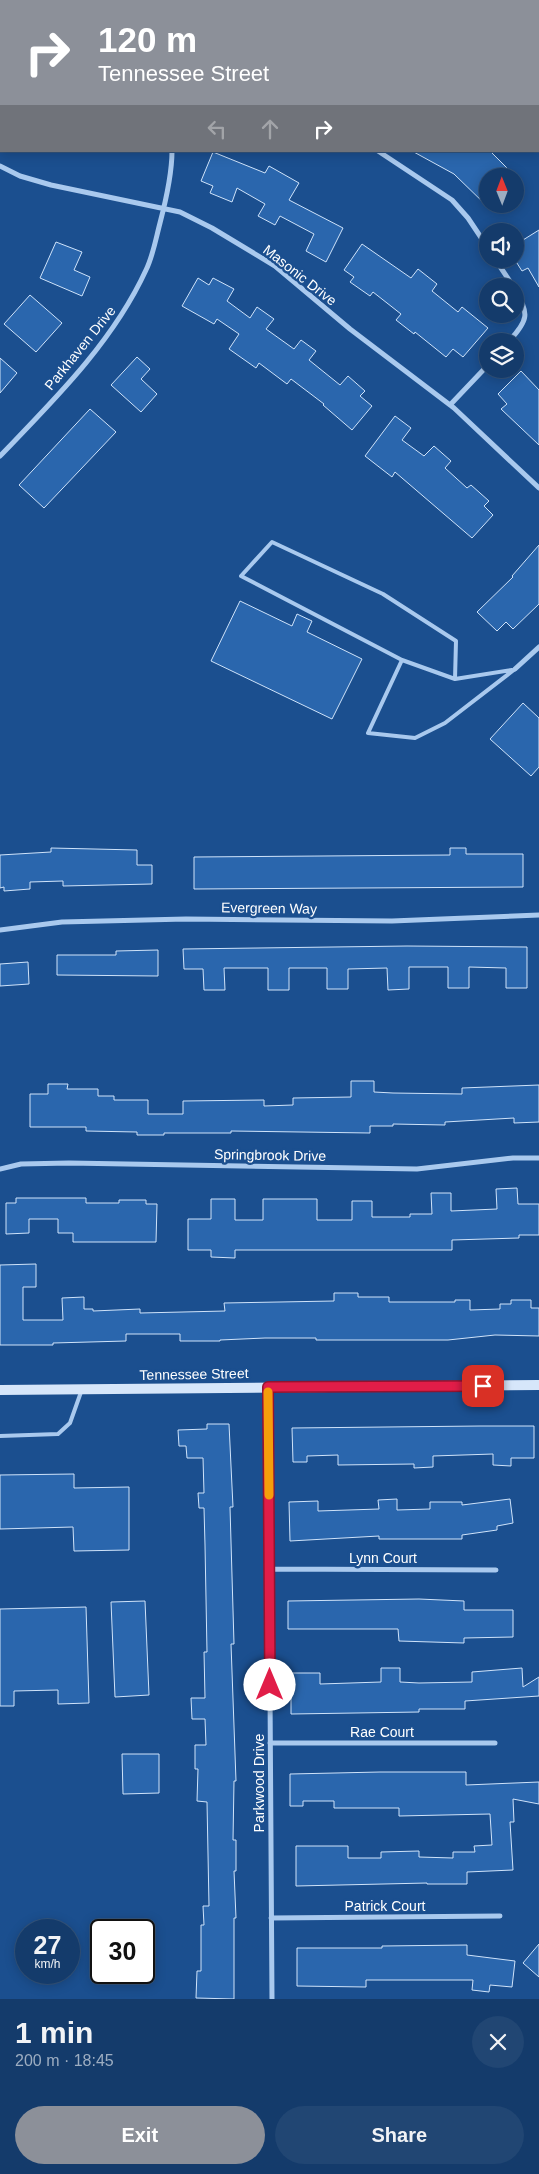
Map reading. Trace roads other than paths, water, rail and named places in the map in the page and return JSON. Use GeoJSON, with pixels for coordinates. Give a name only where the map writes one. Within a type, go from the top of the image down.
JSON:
{"type":"FeatureCollection","features":[{"type":"Feature","properties":{"kind":"main road","name":"Tennessee Street"},"geometry":{"type":"LineString","coordinates":[[0,1390],[539,1385]]}},
{"type":"Feature","properties":{"kind":"street","name":"Parkhaven Drive"},"geometry":{"type":"LineString","coordinates":[[0,456],[48,406],[124,314],[147,269],[164,208],[172,163],[172,152]]}},
{"type":"Feature","properties":{"kind":"street"},"geometry":{"type":"LineString","coordinates":[[380,152],[452,200],[468,218],[479,234]]}},
{"type":"Feature","properties":{"kind":"street","name":"Masonic Drive"},"geometry":{"type":"LineString","coordinates":[[0,166],[20,176],[51,185],[180,212],[212,228],[275,266],[350,328],[450,405],[539,488]]}},
{"type":"Feature","properties":{"kind":"street"},"geometry":{"type":"LineString","coordinates":[[524,304],[526,311],[524,322]]}},
{"type":"Feature","properties":{"kind":"street"},"geometry":{"type":"LineString","coordinates":[[515,333],[523,323]]}},
{"type":"Feature","properties":{"kind":"street"},"geometry":{"type":"LineString","coordinates":[[450,405],[479,374]]}},
{"type":"Feature","properties":{"kind":"street"},"geometry":{"type":"LineString","coordinates":[[514,669],[539,647]]}},
{"type":"Feature","properties":{"kind":"street","name":"Evergreen Way"},"geometry":{"type":"LineString","coordinates":[[0,930],[62,922],[186,919],[392,921],[539,915]]}},
{"type":"Feature","properties":{"kind":"street","name":"Springbrook Drive"},"geometry":{"type":"LineString","coordinates":[[0,1168],[21,1164],[69,1163],[417,1169],[513,1158],[539,1158]]}},
{"type":"Feature","properties":{"kind":"street","name":"Parkwood Drive"},"geometry":{"type":"LineString","coordinates":[[268,1387],[272,1999]]}},
{"type":"Feature","properties":{"kind":"street","name":"Lynn Court"},"geometry":{"type":"LineString","coordinates":[[269,1568],[496,1570]]}},
{"type":"Feature","properties":{"kind":"street","name":"Rae Court"},"geometry":{"type":"LineString","coordinates":[[270,1743],[495,1743]]}},
{"type":"Feature","properties":{"kind":"street","name":"Patrick Court"},"geometry":{"type":"LineString","coordinates":[[271,1918],[500,1916]]}},
{"type":"Feature","properties":{"kind":"lane"},"geometry":{"type":"LineString","coordinates":[[455,679],[456,640],[383,594],[272,542],[241,576],[402,660],[455,679],[514,669]]}},
{"type":"Feature","properties":{"kind":"lane"},"geometry":{"type":"LineString","coordinates":[[402,660],[368,733],[415,738],[445,723],[514,669]]}},
{"type":"Feature","properties":{"kind":"lane"},"geometry":{"type":"LineString","coordinates":[[0,1436],[58,1434],[70,1423],[82,1389]]}}]}
